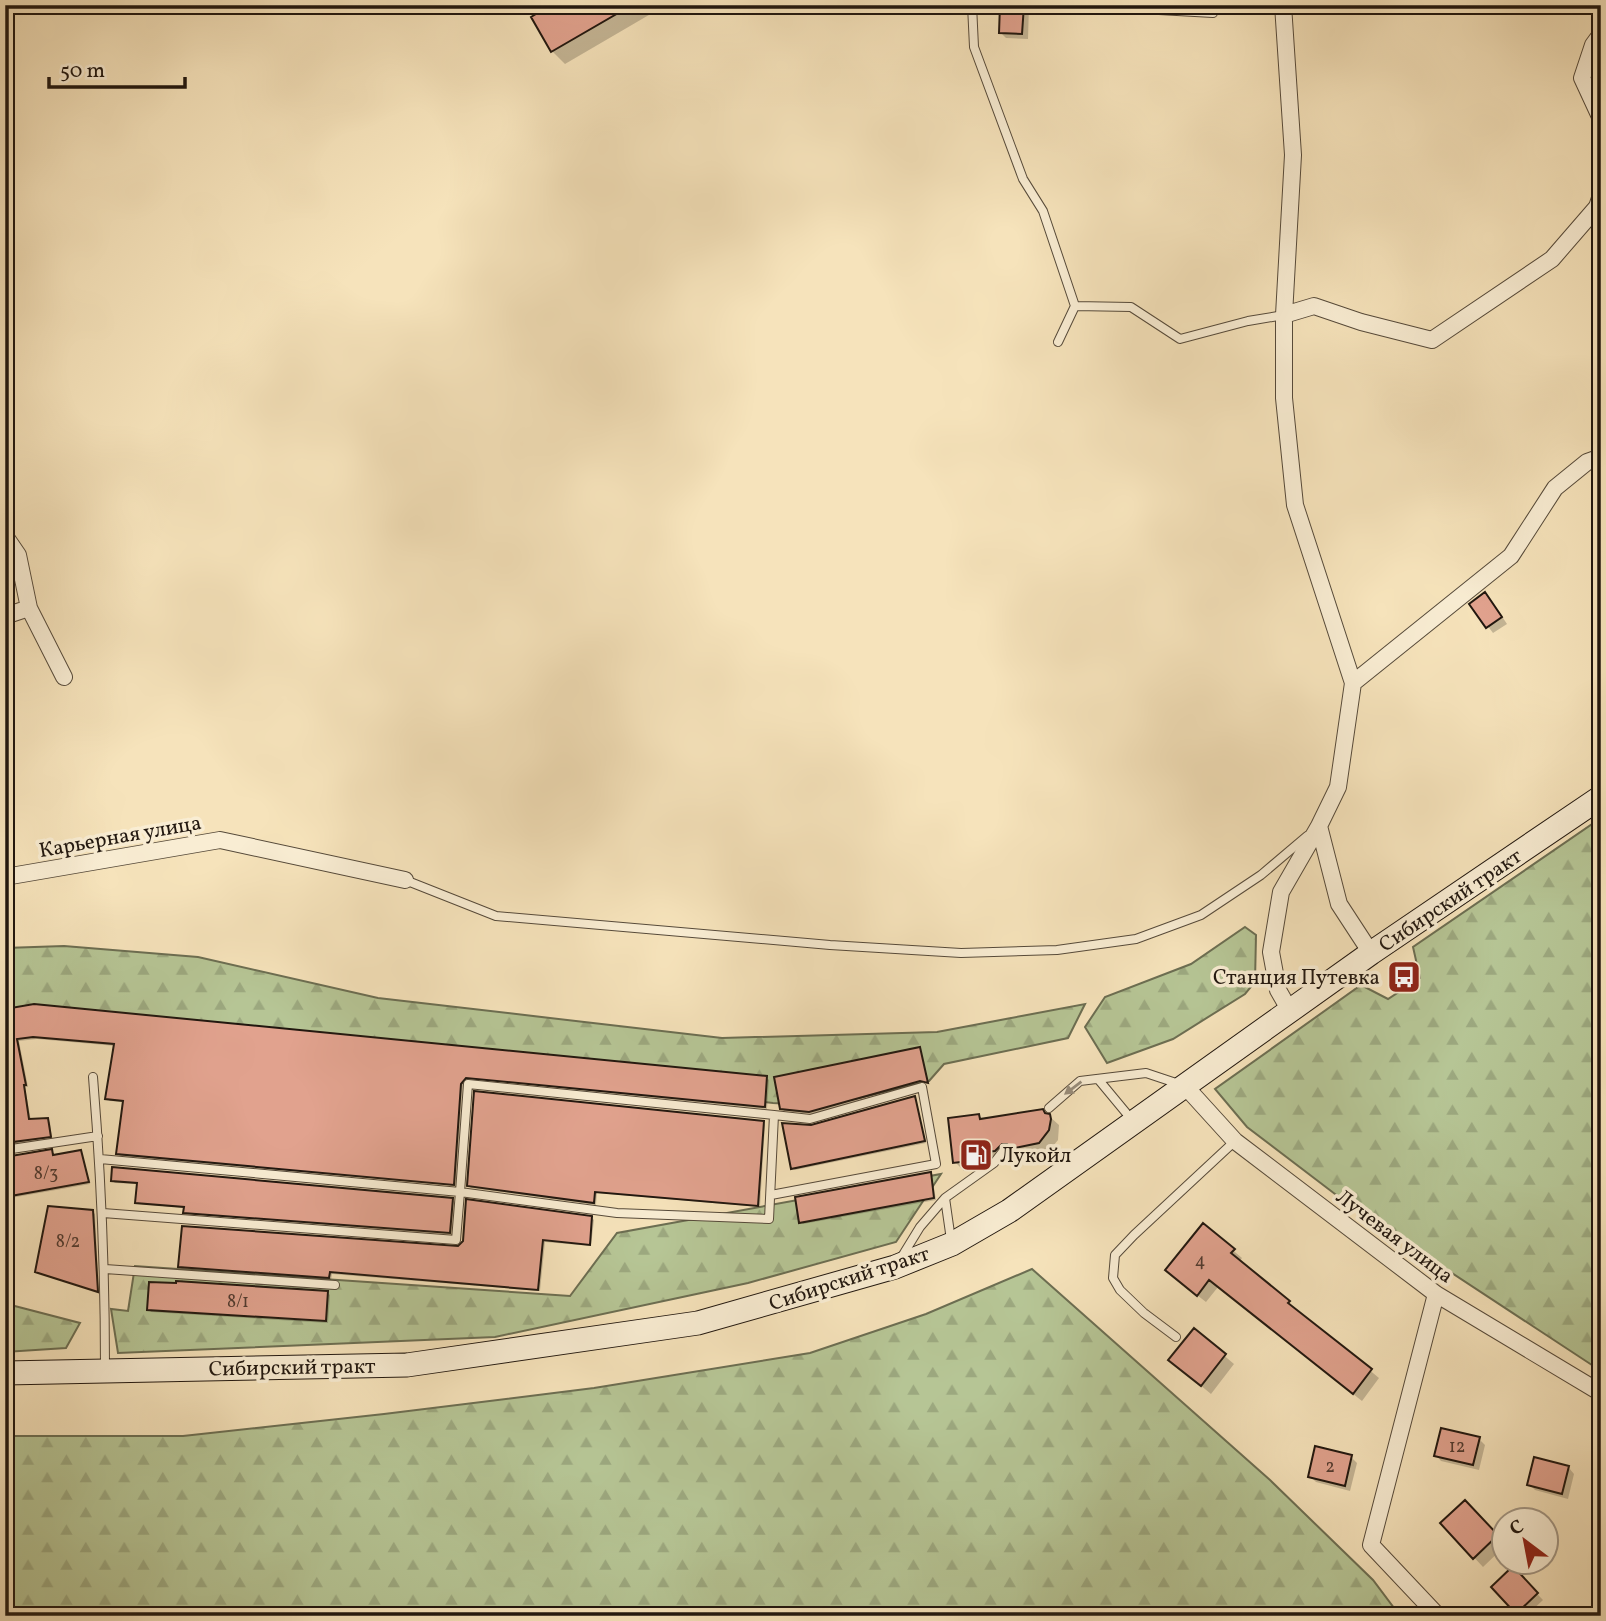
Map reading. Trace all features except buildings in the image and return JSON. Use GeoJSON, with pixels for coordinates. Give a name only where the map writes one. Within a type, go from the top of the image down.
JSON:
{"type":"FeatureCollection","features":[{"type":"Feature","properties":{"kind":"main road","name":"Сибирский тракт"},"geometry":{"type":"LineString","coordinates":[[5,1373],[407,1365],[698,1323],[895,1267],[952,1244],[1009,1211],[1371,953],[1601,797]]}},
{"type":"Feature","properties":{"kind":"street"},"geometry":{"type":"LineString","coordinates":[[1283,5],[1293,155],[1284,316],[1284,398],[1295,505],[1353,683],[1338,787],[1281,892],[1271,951],[1278,990],[1290,1011]]}},
{"type":"Feature","properties":{"kind":"street"},"geometry":{"type":"LineString","coordinates":[[1601,34],[1593,45],[1582,78],[1601,119]]}},
{"type":"Feature","properties":{"kind":"street"},"geometry":{"type":"LineString","coordinates":[[1284,316],[1314,306],[1432,340],[1552,259],[1597,207],[1601,195]]}},
{"type":"Feature","properties":{"kind":"street"},"geometry":{"type":"LineString","coordinates":[[1353,683],[1511,556],[1555,488],[1587,463],[1601,457]]}},
{"type":"Feature","properties":{"kind":"street"},"geometry":{"type":"LineString","coordinates":[[5,536],[18,555],[29,608],[64,677]]}},
{"type":"Feature","properties":{"kind":"street"},"geometry":{"type":"LineString","coordinates":[[5,616],[29,608]]}},
{"type":"Feature","properties":{"kind":"street"},"geometry":{"type":"LineString","coordinates":[[1319,826],[1339,904],[1371,953]]}},
{"type":"Feature","properties":{"kind":"street","name":"Карьерная улица"},"geometry":{"type":"LineString","coordinates":[[5,877],[220,840],[405,880]]}},
{"type":"Feature","properties":{"kind":"street","name":"Лучевая улица"},"geometry":{"type":"LineString","coordinates":[[1185,1086],[1234,1141],[1436,1294],[1601,1393]]}},
{"type":"Feature","properties":{"kind":"street"},"geometry":{"type":"LineString","coordinates":[[1436,1294],[1371,1545],[1438,1616]]}},
{"type":"Feature","properties":{"kind":"lane"},"geometry":{"type":"LineString","coordinates":[[972,5],[974,47],[1023,179],[1043,211],[1075,306],[1058,342]]}},
{"type":"Feature","properties":{"kind":"lane"},"geometry":{"type":"LineString","coordinates":[[1125,5],[1141,9],[1213,13]]}},
{"type":"Feature","properties":{"kind":"lane"},"geometry":{"type":"LineString","coordinates":[[1075,306],[1130,307],[1180,340],[1248,321],[1284,316]]}},
{"type":"Feature","properties":{"kind":"lane"},"geometry":{"type":"LineString","coordinates":[[405,880],[496,916],[922,951],[961,953],[1057,950],[1136,939],[1201,915],[1261,875],[1319,826]]}},
{"type":"Feature","properties":{"kind":"lane"},"geometry":{"type":"LineString","coordinates":[[1049,1108],[1080,1081],[1146,1073],[1185,1086]]}},
{"type":"Feature","properties":{"kind":"lane"},"geometry":{"type":"LineString","coordinates":[[93,1077],[106,1269],[105,1371]]}},
{"type":"Feature","properties":{"kind":"lane"},"geometry":{"type":"LineString","coordinates":[[1098,1079],[1134,1122]]}},
{"type":"Feature","properties":{"kind":"lane"},"geometry":{"type":"LineString","coordinates":[[103,1213],[456,1240],[468,1084],[810,1119],[922,1087],[936,1164],[771,1195]]}},
{"type":"Feature","properties":{"kind":"lane"},"geometry":{"type":"LineString","coordinates":[[100,1159],[460,1192],[617,1213],[769,1219],[775,1115]]}},
{"type":"Feature","properties":{"kind":"lane"},"geometry":{"type":"LineString","coordinates":[[5,1150],[98,1136]]}},
{"type":"Feature","properties":{"kind":"lane"},"geometry":{"type":"LineString","coordinates":[[1176,1337],[1144,1313],[1120,1290],[1113,1278],[1115,1255],[1234,1141]]}},
{"type":"Feature","properties":{"kind":"lane"},"geometry":{"type":"LineString","coordinates":[[895,1267],[920,1227],[944,1198],[994,1163],[1004,1150]]}},
{"type":"Feature","properties":{"kind":"lane"},"geometry":{"type":"LineString","coordinates":[[944,1198],[952,1244]]}},
{"type":"Feature","properties":{"kind":"lane"},"geometry":{"type":"LineString","coordinates":[[106,1269],[335,1285]]}},
{"type":"Feature","properties":{"kind":"green space"},"geometry":{"type":"Polygon","coordinates":[[[1601,818],[1601,1371],[1356,1210],[1247,1127],[1215,1089],[1361,985],[1388,999],[1420,978],[1413,947],[1601,818]]]}},
{"type":"Feature","properties":{"kind":"green space"},"geometry":{"type":"Polygon","coordinates":[[[1245,927],[1256,935],[1255,982],[1245,994],[1173,1039],[1107,1063],[1085,1027],[1105,997],[1191,964],[1245,927]]]}},
{"type":"Feature","properties":{"kind":"green space"},"geometry":{"type":"Polygon","coordinates":[[[64,946],[198,957],[378,998],[722,1038],[937,1032],[1085,1004],[1068,1038],[944,1064],[929,1081],[825,1106],[773,1103],[5,1021],[5,948],[64,946]]]}},
{"type":"Feature","properties":{"kind":"green space"},"geometry":{"type":"Polygon","coordinates":[[[941,1174],[896,1242],[748,1283],[495,1337],[118,1353],[111,1309],[128,1311],[135,1266],[570,1296],[617,1233],[941,1174]]]}},
{"type":"Feature","properties":{"kind":"green space"},"geometry":{"type":"Polygon","coordinates":[[[1032,1269],[1270,1480],[1373,1580],[1400,1616],[5,1616],[5,1436],[183,1436],[594,1388],[810,1353],[926,1314],[1032,1269]]]}},
{"type":"Feature","properties":{"kind":"green space"},"geometry":{"type":"Polygon","coordinates":[[[7,1304],[80,1323],[66,1348],[5,1352],[7,1304]]]}},
{"type":"Feature","properties":{"kind":"place","name":"Станция Путевка"},"geometry":{"type":"Point","coordinates":[1404,977]}},
{"type":"Feature","properties":{"kind":"place","name":"Лукойл"},"geometry":{"type":"Point","coordinates":[976,1155]}}]}
